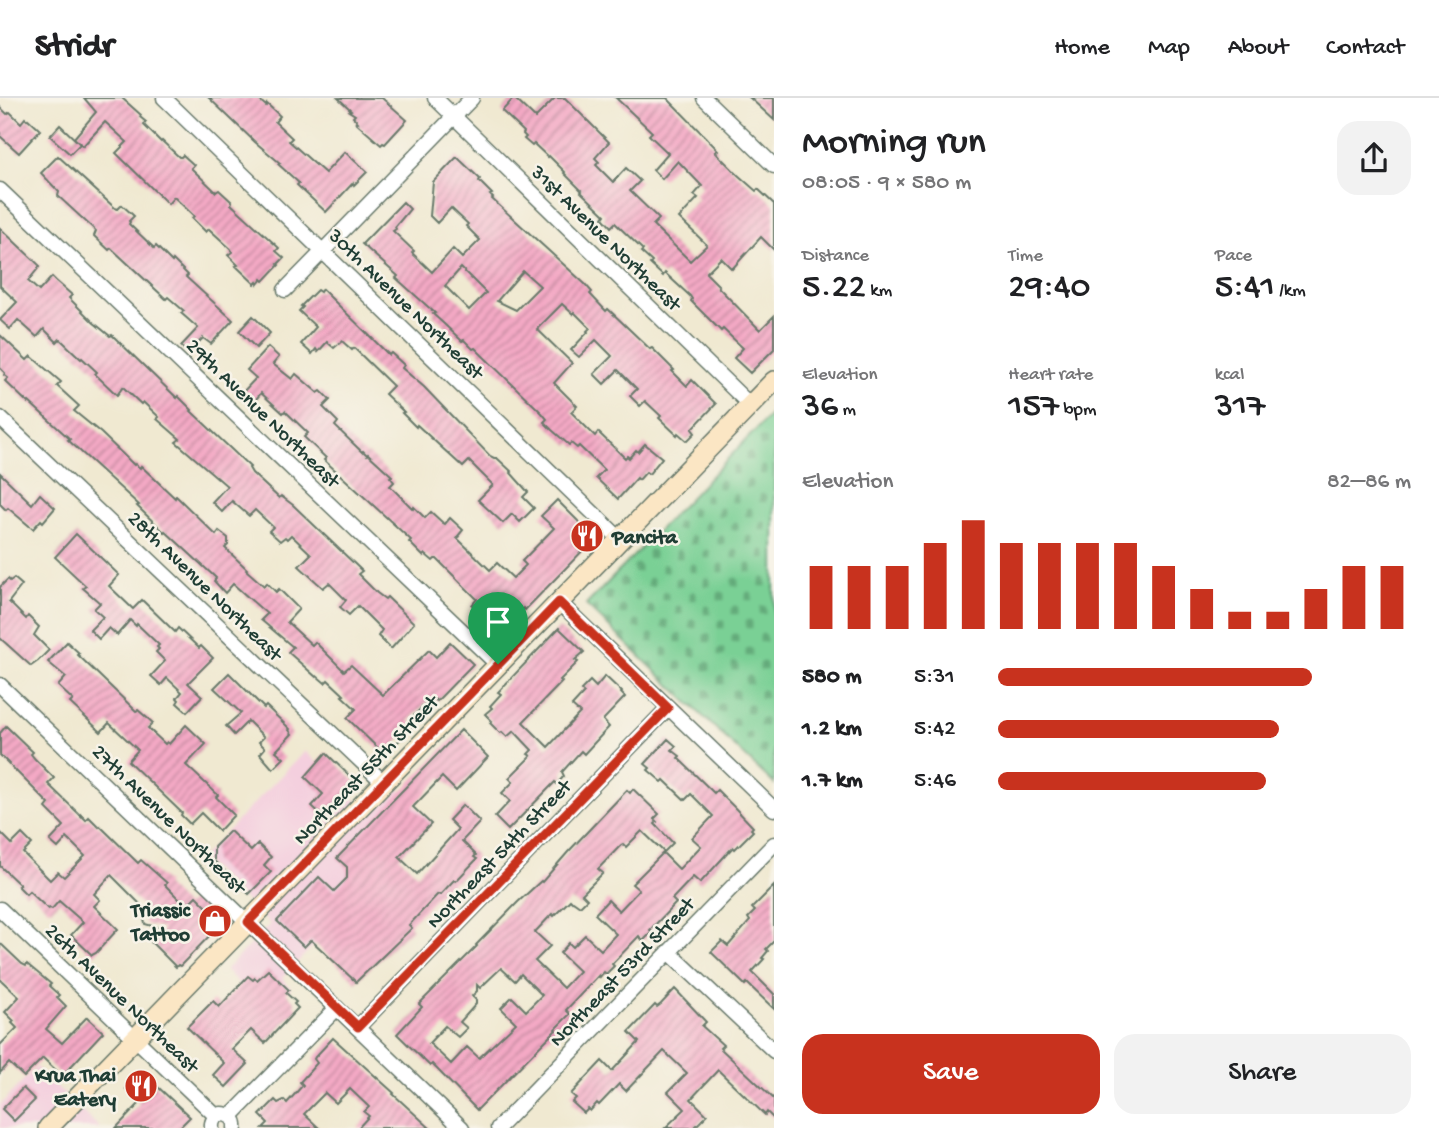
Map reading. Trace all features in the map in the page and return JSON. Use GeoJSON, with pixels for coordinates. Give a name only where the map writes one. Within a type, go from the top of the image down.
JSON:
{"type":"FeatureCollection","features":[{"type":"Feature","properties":{"kind":"main road","name":"Northeast 55th Street"},"geometry":{"type":"LineString","coordinates":[[48,1128],[774,381]]}},
{"type":"Feature","properties":{"kind":"street","name":"30th Avenue Northeast"},"geometry":{"type":"LineString","coordinates":[[164,98],[620,539]]}},
{"type":"Feature","properties":{"kind":"street","name":"31st Avenue Northeast"},"geometry":{"type":"LineString","coordinates":[[435,98],[750,405]]}},
{"type":"Feature","properties":{"kind":"street"},"geometry":{"type":"LineString","coordinates":[[285,290],[472,98]]}},
{"type":"Feature","properties":{"kind":"street"},"geometry":{"type":"LineString","coordinates":[[704,98],[774,166]]}},
{"type":"Feature","properties":{"kind":"street","name":"29th Avenue Northeast"},"geometry":{"type":"LineString","coordinates":[[0,190],[498,664]]}},
{"type":"Feature","properties":{"kind":"street","name":"28th Avenue Northeast"},"geometry":{"type":"LineString","coordinates":[[0,418],[384,783]]}},
{"type":"Feature","properties":{"kind":"street"},"geometry":{"type":"LineString","coordinates":[[559,602],[774,809]]}},
{"type":"Feature","properties":{"kind":"street","name":"27th Avenue Northeast"},"geometry":{"type":"LineString","coordinates":[[2,691],[462,1128]]}},
{"type":"Feature","properties":{"kind":"street","name":"Northeast 54th Street"},"geometry":{"type":"LineString","coordinates":[[358,1027],[668,708]]}},
{"type":"Feature","properties":{"kind":"street","name":"Northeast 53rd Street"},"geometry":{"type":"LineString","coordinates":[[498,1128],[774,844]]}},
{"type":"Feature","properties":{"kind":"street","name":"26th Avenue Northeast"},"geometry":{"type":"LineString","coordinates":[[0,909],[223,1122]]}},
{"type":"Feature","properties":{"kind":"street"},"geometry":{"type":"LineString","coordinates":[[669,951],[774,1051]]}},
{"type":"Feature","properties":{"kind":"street"},"geometry":{"type":"LineString","coordinates":[[223,1122],[337,1008]]}},
{"type":"Feature","properties":{"kind":"shaded area"},"geometry":{"type":"Polygon","coordinates":[[[305,751],[371,815],[398,788],[433,823],[282,978],[291,988],[268,1012],[225,970],[270,924],[201,858],[305,751]]]}},
{"type":"Feature","properties":{"kind":"shaded area"},"geometry":{"type":"Polygon","coordinates":[[[36,1067],[100,1128],[0,1128],[0,1105],[36,1067]]]}},
{"type":"Feature","properties":{"kind":"green space"},"geometry":{"type":"Polygon","coordinates":[[[774,411],[774,784],[586,605],[774,411]]]}},
{"type":"Feature","properties":{"kind":"building"},"geometry":{"type":"Polygon","coordinates":[[[84,98],[122,98],[141,115],[146,122],[144,125],[161,142],[179,157],[183,155],[194,165],[191,168],[216,192],[219,190],[279,248],[276,251],[284,258],[279,265],[264,281],[262,279],[255,284],[228,255],[232,252],[231,249],[209,229],[206,232],[174,197],[168,204],[116,153],[127,142],[105,122],[83,146],[74,138],[96,112],[84,98]]]}},
{"type":"Feature","properties":{"kind":"building"},"geometry":{"type":"Polygon","coordinates":[[[209,98],[257,98],[280,116],[275,122],[292,138],[289,141],[325,173],[345,152],[367,172],[326,212],[297,185],[299,183],[278,164],[280,163],[209,98]]]}},
{"type":"Feature","properties":{"kind":"building"},"geometry":{"type":"Polygon","coordinates":[[[338,98],[382,98],[407,120],[381,145],[356,123],[358,122],[353,117],[355,115],[338,98]]]}},
{"type":"Feature","properties":{"kind":"building"},"geometry":{"type":"Polygon","coordinates":[[[514,98],[535,118],[555,98],[565,98],[609,142],[595,158],[599,162],[596,165],[613,182],[626,168],[640,181],[630,191],[659,219],[653,225],[690,261],[707,245],[679,218],[698,198],[694,195],[702,186],[678,161],[662,179],[653,170],[668,153],[649,135],[652,132],[616,98],[667,98],[718,150],[715,152],[738,175],[774,204],[774,250],[761,237],[732,269],[721,258],[706,273],[760,330],[774,316],[774,349],[750,373],[734,358],[743,348],[723,329],[721,331],[665,273],[663,276],[650,264],[652,262],[641,252],[643,250],[615,223],[611,227],[603,218],[605,215],[549,156],[524,139],[524,132],[502,111],[514,98]]]}},
{"type":"Feature","properties":{"kind":"building"},"geometry":{"type":"Polygon","coordinates":[[[750,98],[774,98],[774,120],[750,98]]]}},
{"type":"Feature","properties":{"kind":"building"},"geometry":{"type":"Polygon","coordinates":[[[0,107],[21,123],[25,118],[28,119],[40,130],[19,153],[0,136],[0,107]]]}},
{"type":"Feature","properties":{"kind":"building"},"geometry":{"type":"Polygon","coordinates":[[[60,125],[80,144],[70,154],[50,136],[60,125]]]}},
{"type":"Feature","properties":{"kind":"building"},"geometry":{"type":"Polygon","coordinates":[[[58,156],[115,208],[118,209],[122,205],[134,216],[129,224],[154,248],[156,246],[172,262],[173,260],[188,275],[186,277],[233,320],[211,344],[203,338],[188,353],[181,346],[198,328],[181,313],[184,311],[168,297],[166,299],[111,248],[109,250],[94,236],[96,231],[58,196],[59,192],[41,173],[58,156]]]}},
{"type":"Feature","properties":{"kind":"building"},"geometry":{"type":"Polygon","coordinates":[[[457,157],[480,179],[492,194],[492,199],[585,284],[592,292],[590,294],[606,311],[608,309],[652,348],[687,386],[692,380],[716,404],[692,429],[695,433],[687,441],[678,433],[677,435],[645,401],[640,406],[630,396],[637,389],[618,370],[604,384],[594,374],[612,356],[596,340],[579,357],[571,350],[590,328],[562,304],[537,329],[572,363],[554,383],[577,406],[571,412],[595,436],[598,432],[625,458],[629,458],[636,450],[638,452],[645,444],[662,458],[649,474],[646,472],[639,480],[637,478],[618,499],[596,478],[604,470],[579,446],[577,448],[571,443],[569,445],[552,430],[544,422],[547,419],[542,413],[475,348],[462,341],[433,314],[435,313],[396,278],[398,276],[362,244],[403,202],[410,209],[393,231],[432,272],[453,249],[462,258],[480,240],[451,208],[437,223],[430,216],[433,182],[457,157]],[[461,268],[445,286],[469,310],[486,293],[461,268]],[[523,271],[497,301],[516,310],[540,286],[523,271]]]}},
{"type":"Feature","properties":{"kind":"building"},"geometry":{"type":"Polygon","coordinates":[[[0,228],[40,266],[28,281],[39,291],[52,277],[72,295],[69,298],[93,322],[112,335],[177,398],[178,396],[250,467],[252,473],[279,498],[281,496],[293,505],[362,571],[358,574],[377,593],[385,599],[387,597],[414,623],[391,649],[378,636],[382,630],[358,606],[349,615],[340,607],[346,600],[329,583],[323,588],[299,566],[311,554],[291,535],[280,541],[269,531],[273,527],[255,510],[249,516],[232,501],[222,512],[212,502],[227,486],[176,442],[180,439],[157,419],[159,417],[143,402],[141,404],[123,387],[117,395],[82,358],[60,339],[57,342],[44,329],[37,337],[18,320],[10,329],[0,320],[17,302],[0,286],[0,228]]]}},
{"type":"Feature","properties":{"kind":"building"},"geometry":{"type":"Polygon","coordinates":[[[322,289],[389,355],[391,353],[404,365],[402,368],[424,387],[490,456],[497,458],[512,472],[528,492],[523,497],[534,508],[520,522],[512,514],[503,523],[478,500],[493,485],[469,461],[463,467],[417,425],[416,427],[385,394],[393,386],[354,348],[352,350],[342,341],[334,348],[327,342],[318,352],[316,349],[312,354],[301,344],[316,327],[299,311],[317,290],[320,292],[322,289]]]}},
{"type":"Feature","properties":{"kind":"building"},"geometry":{"type":"Polygon","coordinates":[[[253,316],[270,333],[256,348],[239,331],[253,316]]]}},
{"type":"Feature","properties":{"kind":"building"},"geometry":{"type":"Polygon","coordinates":[[[0,335],[27,360],[31,356],[61,382],[57,386],[79,406],[74,411],[134,465],[140,468],[141,466],[216,535],[219,531],[228,538],[225,548],[246,570],[264,586],[267,583],[276,592],[279,589],[299,609],[287,622],[312,645],[315,642],[344,671],[351,665],[383,695],[429,650],[436,657],[450,642],[473,664],[437,701],[434,699],[429,704],[427,702],[409,721],[414,725],[385,755],[347,718],[356,709],[342,696],[344,695],[328,680],[325,683],[316,677],[288,652],[293,647],[261,620],[267,614],[233,584],[225,593],[214,581],[216,578],[5,381],[8,378],[0,368],[0,335]]]}},
{"type":"Feature","properties":{"kind":"building"},"geometry":{"type":"Polygon","coordinates":[[[268,347],[279,357],[273,364],[292,379],[296,374],[330,400],[323,407],[338,422],[335,426],[392,476],[390,477],[394,482],[390,486],[425,518],[431,512],[445,524],[450,518],[463,530],[457,538],[490,570],[497,563],[513,578],[526,565],[522,561],[554,528],[541,516],[557,500],[595,538],[501,632],[472,605],[477,599],[437,559],[433,561],[425,554],[423,556],[409,542],[411,540],[324,460],[326,458],[304,437],[308,433],[285,411],[283,413],[261,393],[252,404],[241,394],[256,378],[247,370],[268,347]]]}},
{"type":"Feature","properties":{"kind":"building"},"geometry":{"type":"Polygon","coordinates":[[[0,473],[32,504],[40,494],[55,508],[43,522],[41,520],[33,529],[0,504],[0,473]]]}},
{"type":"Feature","properties":{"kind":"building"},"geometry":{"type":"Polygon","coordinates":[[[76,534],[119,575],[109,586],[133,609],[142,600],[175,632],[178,628],[213,658],[188,683],[202,696],[187,712],[177,703],[182,692],[167,678],[161,685],[151,676],[165,661],[156,652],[159,645],[137,624],[136,626],[130,620],[117,635],[109,628],[99,639],[90,630],[103,617],[94,609],[100,603],[55,557],[76,534]]]}},
{"type":"Feature","properties":{"kind":"building"},"geometry":{"type":"Polygon","coordinates":[[[14,578],[22,585],[9,602],[26,619],[28,616],[39,627],[34,635],[49,650],[31,666],[0,638],[0,587],[8,579],[10,581],[14,578]]]}},
{"type":"Feature","properties":{"kind":"building"},"geometry":{"type":"Polygon","coordinates":[[[559,628],[584,652],[560,680],[562,682],[523,722],[548,747],[580,713],[572,706],[584,693],[581,690],[590,681],[596,687],[605,676],[625,697],[603,720],[609,727],[584,754],[581,751],[562,772],[564,776],[557,784],[555,782],[508,830],[495,817],[510,801],[502,793],[513,782],[509,778],[531,756],[528,754],[532,750],[514,731],[507,737],[500,733],[485,714],[501,694],[498,692],[559,628]]]}},
{"type":"Feature","properties":{"kind":"building"},"geometry":{"type":"Polygon","coordinates":[[[67,642],[136,711],[153,723],[148,728],[165,744],[169,744],[186,725],[206,744],[186,765],[218,795],[216,797],[234,815],[219,831],[201,813],[190,824],[128,761],[138,750],[109,723],[101,732],[70,703],[73,700],[58,686],[66,677],[48,662],[67,642]]]}},
{"type":"Feature","properties":{"kind":"building"},"geometry":{"type":"Polygon","coordinates":[[[229,673],[264,708],[266,706],[290,729],[292,734],[276,751],[284,758],[273,769],[260,754],[265,748],[259,742],[264,737],[248,721],[234,735],[226,726],[241,713],[214,688],[229,673]]]}},
{"type":"Feature","properties":{"kind":"building"},"geometry":{"type":"Polygon","coordinates":[[[6,726],[33,752],[31,754],[35,759],[54,778],[48,784],[81,816],[86,820],[89,817],[100,826],[138,863],[141,860],[167,883],[165,885],[186,906],[196,896],[221,918],[221,924],[180,966],[176,967],[151,942],[163,929],[145,924],[143,915],[147,911],[111,875],[94,894],[100,900],[94,906],[118,929],[92,955],[71,935],[83,922],[59,901],[52,909],[48,909],[29,891],[26,894],[0,866],[0,832],[12,844],[22,834],[32,844],[23,853],[50,880],[58,872],[64,877],[85,856],[67,838],[58,848],[50,841],[64,826],[46,808],[49,804],[0,755],[0,733],[6,726]]]}},
{"type":"Feature","properties":{"kind":"building"},"geometry":{"type":"Polygon","coordinates":[[[461,730],[488,757],[456,791],[442,777],[413,807],[431,824],[399,857],[417,874],[458,829],[449,820],[463,805],[480,822],[462,841],[477,859],[456,881],[438,894],[409,925],[412,928],[356,982],[311,940],[304,947],[277,921],[319,877],[334,891],[347,878],[347,867],[337,858],[461,730]]]}},
{"type":"Feature","properties":{"kind":"building"},"geometry":{"type":"Polygon","coordinates":[[[668,739],[676,746],[672,750],[680,756],[678,758],[714,793],[717,790],[753,827],[753,831],[735,849],[733,847],[700,883],[693,877],[672,899],[676,903],[650,930],[652,932],[643,941],[639,936],[606,974],[604,972],[600,977],[599,975],[566,1010],[570,1014],[556,1030],[477,1110],[432,1064],[430,1066],[397,1034],[422,1007],[419,1004],[518,902],[542,882],[627,790],[630,793],[633,789],[659,814],[654,819],[657,822],[655,824],[673,843],[664,852],[642,831],[626,847],[621,845],[598,869],[603,873],[582,894],[587,899],[580,906],[570,900],[535,932],[550,946],[535,961],[563,988],[579,971],[560,953],[569,943],[573,947],[585,935],[601,950],[616,934],[595,914],[608,900],[619,911],[639,890],[632,884],[663,853],[679,869],[701,846],[692,838],[713,816],[691,794],[685,800],[664,780],[662,782],[648,770],[650,768],[645,764],[668,739]],[[501,968],[480,988],[477,985],[477,991],[472,996],[476,1004],[460,1022],[467,1028],[458,1037],[445,1026],[429,1043],[451,1064],[467,1047],[479,1058],[516,1023],[501,1008],[512,997],[526,1011],[542,995],[521,974],[515,981],[501,968]]]}},
{"type":"Feature","properties":{"kind":"building"},"geometry":{"type":"Polygon","coordinates":[[[326,753],[358,784],[325,818],[312,806],[323,794],[305,777],[326,753]]]}},
{"type":"Feature","properties":{"kind":"building"},"geometry":{"type":"Polygon","coordinates":[[[230,831],[251,851],[258,844],[271,857],[264,865],[271,872],[249,894],[214,861],[214,847],[230,831]]]}},
{"type":"Feature","properties":{"kind":"building"},"geometry":{"type":"Polygon","coordinates":[[[774,886],[774,941],[766,949],[768,951],[762,958],[764,959],[752,972],[774,994],[774,1009],[711,952],[722,941],[728,946],[750,921],[748,918],[755,911],[752,908],[774,886]]]}},
{"type":"Feature","properties":{"kind":"building"},"geometry":{"type":"Polygon","coordinates":[[[0,943],[22,964],[27,964],[51,984],[49,986],[66,1006],[46,1029],[62,1043],[87,1017],[103,1032],[62,1076],[43,1058],[24,1077],[9,1063],[0,1073],[0,1045],[17,1028],[5,1012],[19,997],[0,979],[0,943]]]}},
{"type":"Feature","properties":{"kind":"building"},"geometry":{"type":"Polygon","coordinates":[[[268,970],[289,990],[286,993],[296,1002],[294,1004],[298,1008],[265,1043],[251,1030],[232,1049],[248,1064],[226,1087],[213,1075],[224,1063],[187,1027],[213,1001],[219,1007],[248,976],[257,980],[268,970]]]}},
{"type":"Feature","properties":{"kind":"building"},"geometry":{"type":"Polygon","coordinates":[[[675,989],[706,1022],[702,1026],[723,1045],[720,1048],[774,1099],[774,1119],[767,1112],[765,1115],[718,1070],[691,1099],[707,1115],[694,1128],[665,1128],[685,1109],[668,1092],[687,1073],[664,1051],[626,1091],[619,1084],[590,1111],[588,1109],[584,1113],[572,1102],[576,1098],[571,1094],[602,1061],[612,1071],[639,1042],[629,1032],[675,989]]]}},
{"type":"Feature","properties":{"kind":"building"},"geometry":{"type":"Polygon","coordinates":[[[333,1038],[430,1128],[358,1128],[369,1116],[364,1112],[369,1107],[350,1089],[336,1103],[325,1093],[304,1114],[319,1128],[263,1128],[268,1123],[260,1115],[275,1100],[278,1103],[284,1100],[287,1103],[303,1085],[300,1082],[317,1063],[315,1057],[333,1038]]]}},
{"type":"Feature","properties":{"kind":"building"},"geometry":{"type":"Polygon","coordinates":[[[142,1072],[190,1117],[179,1128],[116,1128],[140,1103],[126,1089],[142,1072]]]}},
{"type":"Feature","properties":{"kind":"building"},"geometry":{"type":"Polygon","coordinates":[[[23,1088],[35,1100],[14,1121],[2,1109],[23,1088]]]}},
{"type":"Feature","properties":{"kind":"place","name":"Pancita"},"geometry":{"type":"Point","coordinates":[587,536]}},
{"type":"Feature","properties":{"kind":"place","name":"Triassic Tattoo"},"geometry":{"type":"Point","coordinates":[215,921]}},
{"type":"Feature","properties":{"kind":"place","name":"Krua Thai Eatery"},"geometry":{"type":"Point","coordinates":[141,1086]}},
{"type":"Feature","properties":{"kind":"route"},"geometry":{"type":"LineString","coordinates":[[559,602],[668,708],[358,1027],[248,922],[498,664],[559,602]]}}]}
